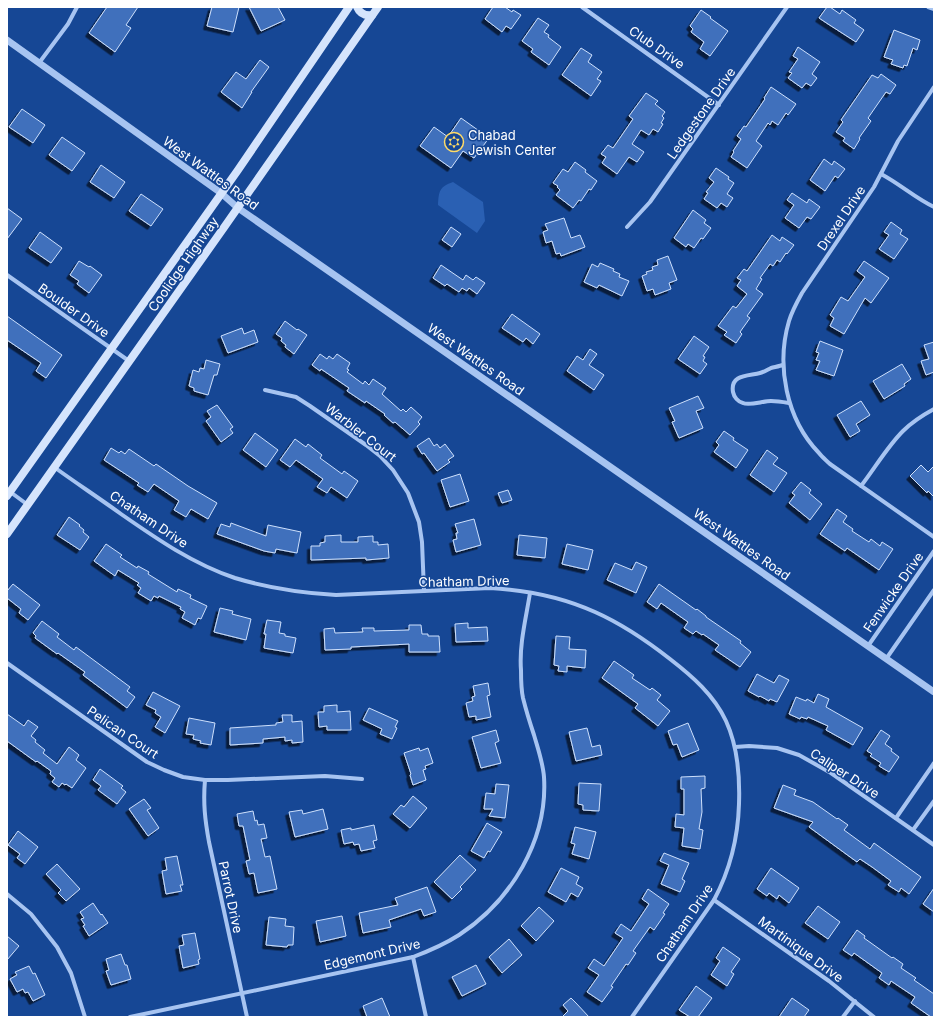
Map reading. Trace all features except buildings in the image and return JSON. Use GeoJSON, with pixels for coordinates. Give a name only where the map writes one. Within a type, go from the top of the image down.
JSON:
{"type":"FeatureCollection","features":[{"type":"Feature","properties":{"kind":"main road","name":"Coolidge Highway"},"geometry":{"type":"LineString","coordinates":[[8,493],[238,170],[349,7]]}},
{"type":"Feature","properties":{"kind":"main road"},"geometry":{"type":"LineString","coordinates":[[357,7],[363,15],[372,15]]}},
{"type":"Feature","properties":{"kind":"main road","name":"Coolidge Highway"},"geometry":{"type":"LineString","coordinates":[[7,534],[238,208],[378,7]]}},
{"type":"Feature","properties":{"kind":"street"},"geometry":{"type":"LineString","coordinates":[[38,63],[68,24],[77,7]]}},
{"type":"Feature","properties":{"kind":"street","name":"Club Drive"},"geometry":{"type":"LineString","coordinates":[[582,7],[719,105]]}},
{"type":"Feature","properties":{"kind":"street","name":"Ledgestone Drive"},"geometry":{"type":"LineString","coordinates":[[627,227],[650,202],[787,7]]}},
{"type":"Feature","properties":{"kind":"street"},"geometry":{"type":"LineString","coordinates":[[928,7],[934,9]]}},
{"type":"Feature","properties":{"kind":"street","name":"West Wattles Road"},"geometry":{"type":"LineString","coordinates":[[7,40],[221,193],[238,208],[934,692]]}},
{"type":"Feature","properties":{"kind":"street","name":"Drexel Drive"},"geometry":{"type":"LineString","coordinates":[[934,88],[898,141],[874,188],[795,305],[783,351],[784,380],[789,403],[798,423],[818,453],[830,464],[934,537]]}},
{"type":"Feature","properties":{"kind":"street"},"geometry":{"type":"LineString","coordinates":[[881,174],[915,197],[934,207]]}},
{"type":"Feature","properties":{"kind":"street","name":"Boulder Drive"},"geometry":{"type":"LineString","coordinates":[[7,275],[129,361]]}},
{"type":"Feature","properties":{"kind":"street"},"geometry":{"type":"LineString","coordinates":[[784,365],[756,374],[743,375],[737,379],[733,391],[735,397],[743,403],[748,404],[771,401],[789,403]]}},
{"type":"Feature","properties":{"kind":"street","name":"Warbler Court"},"geometry":{"type":"LineString","coordinates":[[265,390],[296,398],[310,406],[366,445],[380,456],[393,470],[408,493],[419,522],[422,542],[424,591]]}},
{"type":"Feature","properties":{"kind":"street"},"geometry":{"type":"LineString","coordinates":[[861,486],[891,444],[903,431],[917,419],[934,409]]}},
{"type":"Feature","properties":{"kind":"street","name":"Chatham Drive"},"geometry":{"type":"LineString","coordinates":[[54,467],[162,543],[208,567],[234,577],[262,586],[316,594],[336,595],[490,588],[510,589],[546,596],[572,603],[596,612],[618,624],[694,678],[713,699],[727,722],[735,747],[739,796],[738,824],[733,853],[720,889],[714,900],[632,1017]]}},
{"type":"Feature","properties":{"kind":"street"},"geometry":{"type":"LineString","coordinates":[[8,493],[28,505]]}},
{"type":"Feature","properties":{"kind":"street","name":"Fenwicke Drive"},"geometry":{"type":"LineString","coordinates":[[868,646],[934,551]]}},
{"type":"Feature","properties":{"kind":"street"},"geometry":{"type":"LineString","coordinates":[[886,658],[934,590]]}},
{"type":"Feature","properties":{"kind":"street","name":"Edgemont Drive"},"geometry":{"type":"LineString","coordinates":[[130,1017],[413,957],[428,952],[460,934],[481,918],[500,899],[515,879],[527,859],[541,821],[544,802],[544,776],[523,696],[520,669],[521,648],[530,593]]}},
{"type":"Feature","properties":{"kind":"street","name":"Pelican Court"},"geometry":{"type":"LineString","coordinates":[[7,663],[146,762],[164,770],[183,776],[204,780],[325,776],[362,779]]}},
{"type":"Feature","properties":{"kind":"street","name":"Caliper Drive"},"geometry":{"type":"LineString","coordinates":[[735,747],[749,746],[777,748],[799,756],[831,773],[934,845]]}},
{"type":"Feature","properties":{"kind":"street"},"geometry":{"type":"LineString","coordinates":[[896,818],[934,763]]}},
{"type":"Feature","properties":{"kind":"street","name":"Parrot Drive"},"geometry":{"type":"LineString","coordinates":[[204,780],[204,814],[209,842],[247,1017]]}},
{"type":"Feature","properties":{"kind":"street"},"geometry":{"type":"LineString","coordinates":[[913,830],[934,801]]}},
{"type":"Feature","properties":{"kind":"street"},"geometry":{"type":"LineString","coordinates":[[7,894],[31,914],[57,947],[71,973],[85,1017]]}},
{"type":"Feature","properties":{"kind":"street","name":"Martinique Drive"},"geometry":{"type":"LineString","coordinates":[[714,900],[829,981],[874,1017]]}},
{"type":"Feature","properties":{"kind":"street"},"geometry":{"type":"LineString","coordinates":[[413,957],[426,1017]]}},
{"type":"Feature","properties":{"kind":"street"},"geometry":{"type":"LineString","coordinates":[[843,1017],[855,1001]]}},
{"type":"Feature","properties":{"kind":"shaded area"},"geometry":{"type":"Polygon","coordinates":[[[453,182],[483,202],[485,221],[477,233],[438,205],[442,188],[453,182]]]}},
{"type":"Feature","properties":{"kind":"place","name":"Chabad Jewish Center"},"geometry":{"type":"Point","coordinates":[454,142]}}]}
